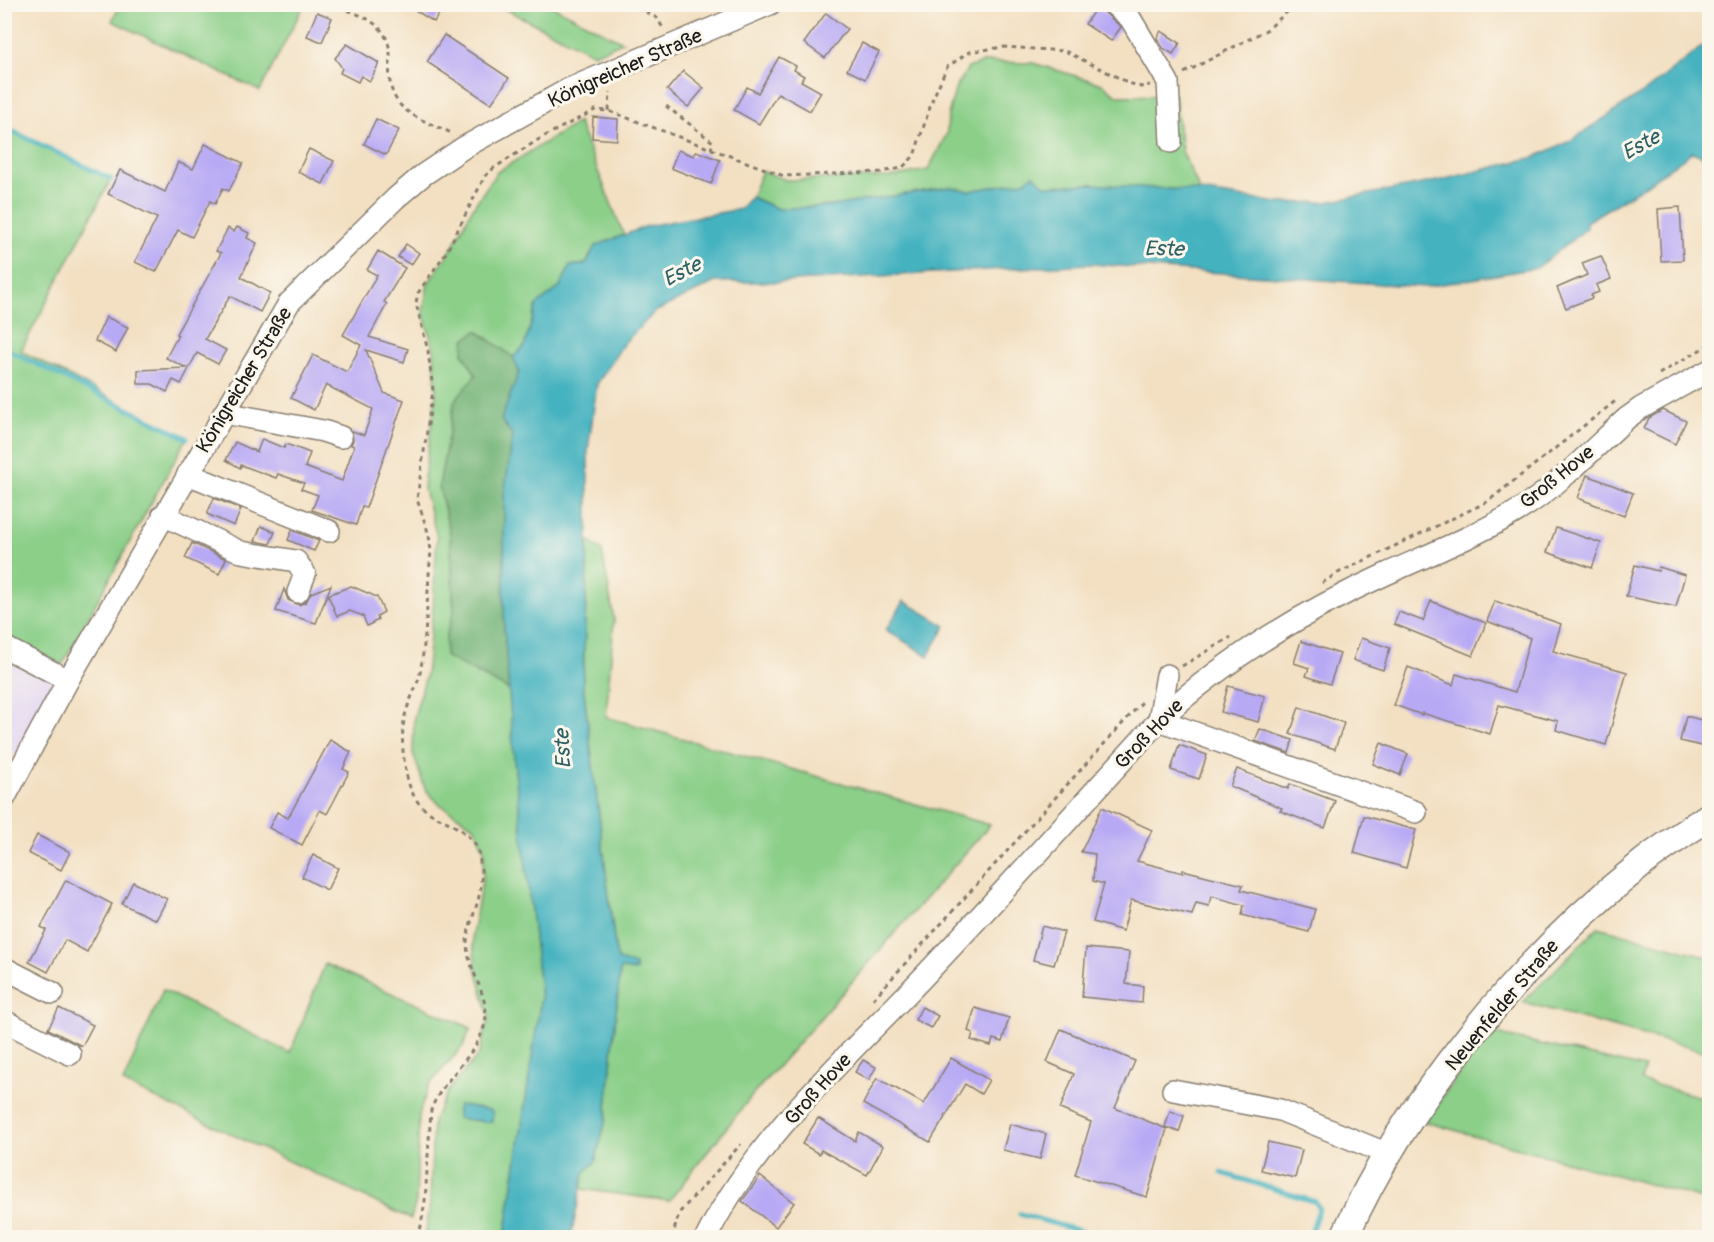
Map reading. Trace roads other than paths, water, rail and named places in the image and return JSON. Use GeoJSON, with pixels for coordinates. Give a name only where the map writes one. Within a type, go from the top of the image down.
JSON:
{"type":"FeatureCollection","features":[{"type":"Feature","properties":{"kind":"main road","name":"Neuenfelder Straße"},"geometry":{"type":"LineString","coordinates":[[1344,1238],[1388,1154],[1431,1090],[1498,1003],[1577,918],[1639,865],[1710,816]]}},
{"type":"Feature","properties":{"kind":"street","name":"Königreicher Straße"},"geometry":{"type":"LineString","coordinates":[[4,799],[68,680],[289,303],[396,198],[463,148],[569,89],[770,4]]}},
{"type":"Feature","properties":{"kind":"street"},"geometry":{"type":"LineString","coordinates":[[1113,4],[1130,18],[1167,82],[1171,142]]}},
{"type":"Feature","properties":{"kind":"street","name":"Groß Hove"},"geometry":{"type":"LineString","coordinates":[[706,1238],[731,1193],[754,1161],[822,1082],[1027,866],[1159,720],[1183,698],[1259,642],[1335,599],[1458,543],[1528,504],[1626,418],[1710,370]]}},
{"type":"Feature","properties":{"kind":"street"},"geometry":{"type":"LineString","coordinates":[[224,413],[341,436]]}},
{"type":"Feature","properties":{"kind":"street"},"geometry":{"type":"LineString","coordinates":[[188,474],[329,531]]}},
{"type":"Feature","properties":{"kind":"street"},"geometry":{"type":"LineString","coordinates":[[163,515],[241,552],[296,561],[304,574],[298,592]]}},
{"type":"Feature","properties":{"kind":"street"},"geometry":{"type":"LineString","coordinates":[[4,647],[68,680]]}},
{"type":"Feature","properties":{"kind":"street"},"geometry":{"type":"LineString","coordinates":[[1167,675],[1159,720],[1416,812]]}},
{"type":"Feature","properties":{"kind":"street"},"geometry":{"type":"LineString","coordinates":[[4,968],[53,993]]}},
{"type":"Feature","properties":{"kind":"street"},"geometry":{"type":"LineString","coordinates":[[4,1021],[70,1054]]}},
{"type":"Feature","properties":{"kind":"street"},"geometry":{"type":"LineString","coordinates":[[1173,1090],[1280,1110],[1388,1154]]}},
{"type":"Feature","properties":{"kind":"water","name":"Este"},"geometry":{"type":"Polygon","coordinates":[[[1709,41],[1709,149],[1702,156],[1692,152],[1640,189],[1586,222],[1587,228],[1537,268],[1425,287],[1090,264],[776,282],[715,282],[655,312],[624,343],[597,384],[588,451],[588,540],[583,684],[615,947],[618,960],[635,965],[636,971],[622,969],[620,971],[606,1119],[595,1162],[584,1173],[571,1237],[505,1237],[541,998],[515,771],[504,626],[504,494],[513,435],[501,420],[519,372],[513,357],[524,347],[537,305],[560,287],[570,266],[586,264],[595,246],[647,226],[740,209],[751,197],[778,209],[832,206],[950,187],[969,191],[1025,181],[1033,175],[1046,186],[1091,184],[1200,191],[1278,203],[1326,202],[1437,181],[1535,157],[1570,141],[1647,90],[1709,41]]]}},
{"type":"Feature","properties":{"kind":"water"},"geometry":{"type":"Polygon","coordinates":[[[904,601],[946,626],[928,656],[886,630],[904,601]]]}},
{"type":"Feature","properties":{"kind":"water"},"geometry":{"type":"Polygon","coordinates":[[[459,1105],[490,1110],[493,1113],[492,1121],[457,1118],[459,1105]]]}},
{"type":"Feature","properties":{"kind":"waterway"},"geometry":{"type":"LineString","coordinates":[[4,127],[111,179]]}},
{"type":"Feature","properties":{"kind":"waterway"},"geometry":{"type":"LineString","coordinates":[[4,348],[187,438]]}},
{"type":"Feature","properties":{"kind":"waterway"},"geometry":{"type":"LineString","coordinates":[[1222,1173],[1316,1202],[1319,1209],[1309,1238]]}},
{"type":"Feature","properties":{"kind":"waterway"},"geometry":{"type":"LineString","coordinates":[[1020,1214],[1105,1238]]}}]}
